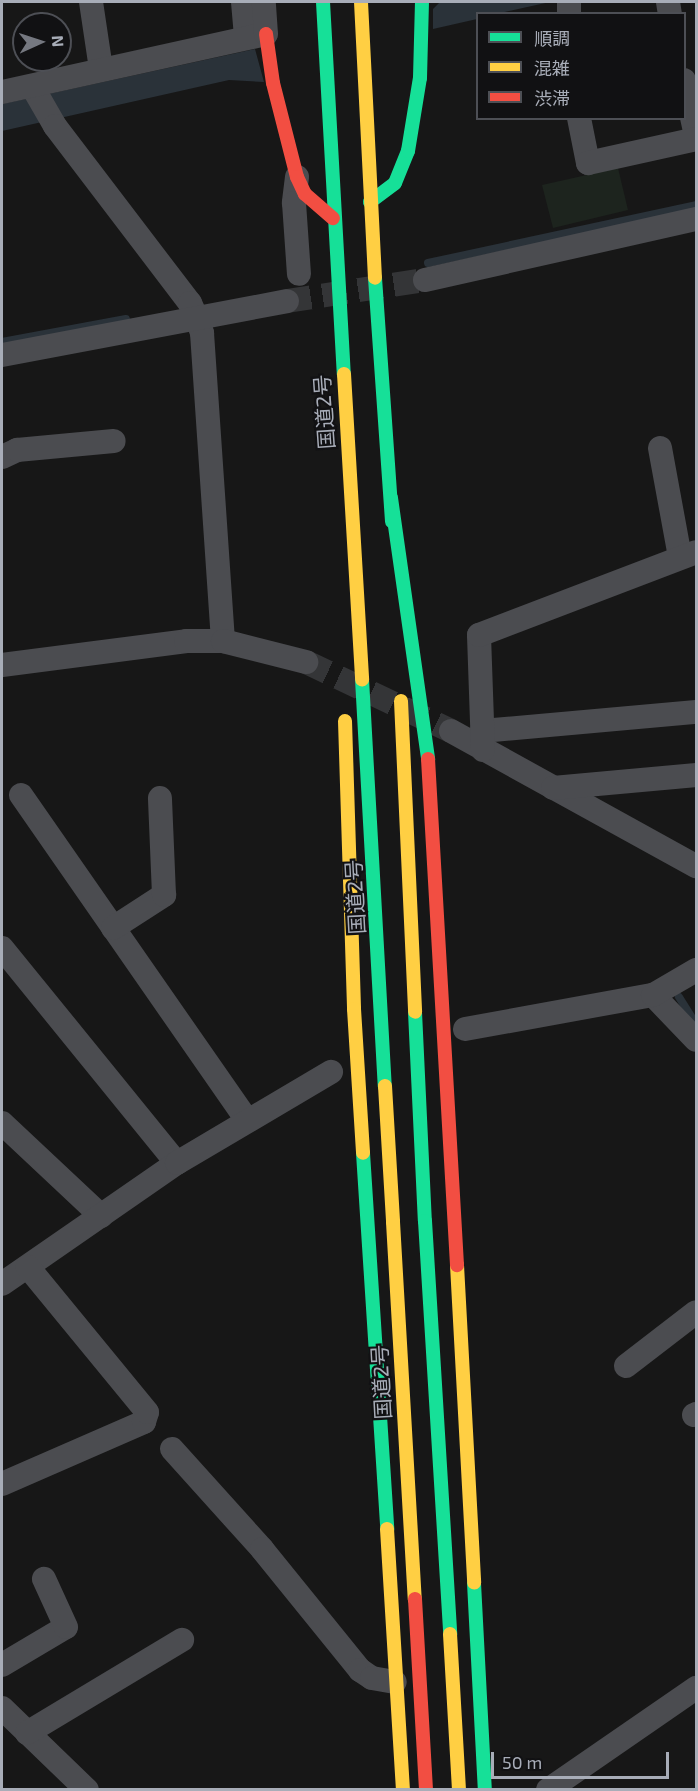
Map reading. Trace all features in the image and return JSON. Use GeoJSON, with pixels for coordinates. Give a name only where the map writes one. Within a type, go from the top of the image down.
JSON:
{"type":"FeatureCollection","features":[{"type":"Feature","properties":{"kind":"highway"},"geometry":{"type":"LineString","coordinates":[[313,2],[328,114]]}},
{"type":"Feature","properties":{"kind":"highway","name":"国道2号"},"geometry":{"type":"LineString","coordinates":[[323,2],[333,218],[426,1790]]}},
{"type":"Feature","properties":{"kind":"highway"},"geometry":{"type":"LineString","coordinates":[[361,2],[370,202],[391,498],[399,664]]}},
{"type":"Feature","properties":{"kind":"highway"},"geometry":{"type":"LineString","coordinates":[[370,202],[395,183],[405,161],[420,78],[422,2]]}},
{"type":"Feature","properties":{"kind":"highway"},"geometry":{"type":"LineString","coordinates":[[256,36],[273,84],[297,177],[305,194],[333,218]]}},
{"type":"Feature","properties":{"kind":"highway"},"geometry":{"type":"LineString","coordinates":[[361,664],[343,729],[355,1020],[403,1788],[484,1785],[432,789],[391,498]]}},
{"type":"Feature","properties":{"kind":"highway"},"geometry":{"type":"LineString","coordinates":[[400,688],[425,1221],[459,1790]]}},
{"type":"Feature","properties":{"kind":"street"},"geometry":{"type":"LineString","coordinates":[[91,2],[101,69]]}},
{"type":"Feature","properties":{"kind":"street"},"geometry":{"type":"LineString","coordinates":[[243,2],[256,36]]}},
{"type":"Feature","properties":{"kind":"street"},"geometry":{"type":"LineString","coordinates":[[256,36],[264,2]]}},
{"type":"Feature","properties":{"kind":"street"},"geometry":{"type":"LineString","coordinates":[[2,92],[33,90],[101,69],[256,36]]}},
{"type":"Feature","properties":{"kind":"street"},"geometry":{"type":"LineString","coordinates":[[33,90],[51,120],[194,311],[202,333],[223,641]]}},
{"type":"Feature","properties":{"kind":"street"},"geometry":{"type":"LineString","coordinates":[[579,120],[588,163],[696,137],[686,90]]}},
{"type":"Feature","properties":{"kind":"street"},"geometry":{"type":"LineString","coordinates":[[297,177],[294,204],[299,274]]}},
{"type":"Feature","properties":{"kind":"street"},"geometry":{"type":"LineString","coordinates":[[424,280],[696,219]]}},
{"type":"Feature","properties":{"kind":"street"},"geometry":{"type":"LineString","coordinates":[[2,355],[194,311],[287,301]]}},
{"type":"Feature","properties":{"kind":"street"},"geometry":{"type":"LineString","coordinates":[[2,457],[17,450],[114,441]]}},
{"type":"Feature","properties":{"kind":"street"},"geometry":{"type":"LineString","coordinates":[[482,741],[479,635],[688,555],[660,448]]}},
{"type":"Feature","properties":{"kind":"street"},"geometry":{"type":"LineString","coordinates":[[2,665],[186,640],[223,641],[306,662]]}},
{"type":"Feature","properties":{"kind":"street"},"geometry":{"type":"LineString","coordinates":[[482,741],[696,712]]}},
{"type":"Feature","properties":{"kind":"street"},"geometry":{"type":"LineString","coordinates":[[451,731],[482,741],[553,788],[696,866]]}},
{"type":"Feature","properties":{"kind":"street"},"geometry":{"type":"LineString","coordinates":[[553,788],[696,775]]}},
{"type":"Feature","properties":{"kind":"street"},"geometry":{"type":"LineString","coordinates":[[21,795],[247,1120]]}},
{"type":"Feature","properties":{"kind":"street"},"geometry":{"type":"LineString","coordinates":[[113,928],[164,896],[160,798]]}},
{"type":"Feature","properties":{"kind":"street"},"geometry":{"type":"LineString","coordinates":[[2,948],[177,1163]]}},
{"type":"Feature","properties":{"kind":"street"},"geometry":{"type":"LineString","coordinates":[[465,1029],[653,995],[696,970]]}},
{"type":"Feature","properties":{"kind":"street"},"geometry":{"type":"LineString","coordinates":[[653,995],[696,1040]]}},
{"type":"Feature","properties":{"kind":"street"},"geometry":{"type":"LineString","coordinates":[[2,1284],[33,1274],[100,1216],[177,1163],[331,1072]]}},
{"type":"Feature","properties":{"kind":"street"},"geometry":{"type":"LineString","coordinates":[[2,1124],[100,1216]]}},
{"type":"Feature","properties":{"kind":"street"},"geometry":{"type":"LineString","coordinates":[[2,1484],[144,1422],[147,1412],[33,1274]]}},
{"type":"Feature","properties":{"kind":"street"},"geometry":{"type":"LineString","coordinates":[[626,1366],[696,1311]]}},
{"type":"Feature","properties":{"kind":"street"},"geometry":{"type":"LineString","coordinates":[[172,1449],[262,1549],[360,1670],[372,1678],[395,1682]]}},
{"type":"Feature","properties":{"kind":"street"},"geometry":{"type":"LineString","coordinates":[[2,1665],[66,1627],[44,1579]]}},
{"type":"Feature","properties":{"kind":"street"},"geometry":{"type":"LineString","coordinates":[[27,1733],[182,1640]]}},
{"type":"Feature","properties":{"kind":"street"},"geometry":{"type":"LineString","coordinates":[[548,1790],[696,1688]]}},
{"type":"Feature","properties":{"kind":"street"},"geometry":{"type":"LineString","coordinates":[[2,1708],[87,1790]]}},
{"type":"Feature","properties":{"kind":"shaded area"},"geometry":{"type":"Polygon","coordinates":[[[440,2],[550,2],[505,12],[476,12],[476,19],[433,29],[433,9],[440,2]]]}},
{"type":"Feature","properties":{"kind":"shaded area"},"geometry":{"type":"Polygon","coordinates":[[[255,49],[264,82],[229,80],[2,131],[2,104],[255,49]]]}},
{"type":"Feature","properties":{"kind":"shaded area"},"geometry":{"type":"Polygon","coordinates":[[[618,168],[628,210],[553,228],[542,185],[618,168]]]}},
{"type":"Feature","properties":{"kind":"waterway"},"geometry":{"type":"LineString","coordinates":[[428,263],[696,205]]}},
{"type":"Feature","properties":{"kind":"waterway"},"geometry":{"type":"LineString","coordinates":[[2,342],[126,319]]}},
{"type":"Feature","properties":{"kind":"waterway"},"geometry":{"type":"LineString","coordinates":[[679,997],[696,1024]]}},
{"type":"Feature","properties":{"kind":"tunnel"},"geometry":{"type":"LineString","coordinates":[[287,301],[425,280]]}},
{"type":"Feature","properties":{"kind":"tunnel"},"geometry":{"type":"LineString","coordinates":[[306,662],[451,731]]}},
{"type":"Feature","properties":{"kind":"traffic: fast"},"geometry":{"type":"LineString","coordinates":[[323,2],[344,374]]}},
{"type":"Feature","properties":{"kind":"traffic: fast"},"geometry":{"type":"LineString","coordinates":[[370,202],[395,183],[408,151],[420,78],[422,2]]}},
{"type":"Feature","properties":{"kind":"traffic: fast"},"geometry":{"type":"LineString","coordinates":[[375,278],[392,521]]}},
{"type":"Feature","properties":{"kind":"traffic: fast"},"geometry":{"type":"LineString","coordinates":[[391,498],[428,759]]}},
{"type":"Feature","properties":{"kind":"traffic: fast"},"geometry":{"type":"LineString","coordinates":[[362,679],[385,1086]]}},
{"type":"Feature","properties":{"kind":"traffic: fast"},"geometry":{"type":"LineString","coordinates":[[415,1012],[425,1221]]}},
{"type":"Feature","properties":{"kind":"traffic: fast"},"geometry":{"type":"LineString","coordinates":[[363,1153],[387,1529]]}},
{"type":"Feature","properties":{"kind":"traffic: fast"},"geometry":{"type":"LineString","coordinates":[[425,1221],[450,1634]]}},
{"type":"Feature","properties":{"kind":"traffic: fast"},"geometry":{"type":"LineString","coordinates":[[474,1583],[485,1790]]}},
{"type":"Feature","properties":{"kind":"traffic: slow"},"geometry":{"type":"LineString","coordinates":[[361,2],[375,278]]}},
{"type":"Feature","properties":{"kind":"traffic: slow"},"geometry":{"type":"LineString","coordinates":[[344,374],[362,679]]}},
{"type":"Feature","properties":{"kind":"traffic: slow"},"geometry":{"type":"LineString","coordinates":[[401,701],[415,1012]]}},
{"type":"Feature","properties":{"kind":"traffic: slow"},"geometry":{"type":"LineString","coordinates":[[345,721],[354,1009],[363,1153]]}},
{"type":"Feature","properties":{"kind":"traffic: slow"},"geometry":{"type":"LineString","coordinates":[[385,1086],[393,1222]]}},
{"type":"Feature","properties":{"kind":"traffic: slow"},"geometry":{"type":"LineString","coordinates":[[393,1222],[415,1599]]}},
{"type":"Feature","properties":{"kind":"traffic: slow"},"geometry":{"type":"LineString","coordinates":[[457,1265],[474,1583]]}},
{"type":"Feature","properties":{"kind":"traffic: slow"},"geometry":{"type":"LineString","coordinates":[[387,1529],[403,1790]]}},
{"type":"Feature","properties":{"kind":"traffic: slow"},"geometry":{"type":"LineString","coordinates":[[450,1634],[459,1790]]}},
{"type":"Feature","properties":{"kind":"traffic: jam"},"geometry":{"type":"LineString","coordinates":[[266,34],[273,83],[297,177],[305,194],[333,218]]}},
{"type":"Feature","properties":{"kind":"traffic: jam"},"geometry":{"type":"LineString","coordinates":[[428,759],[457,1265]]}},
{"type":"Feature","properties":{"kind":"traffic: jam"},"geometry":{"type":"LineString","coordinates":[[415,1599],[426,1790]]}}]}
